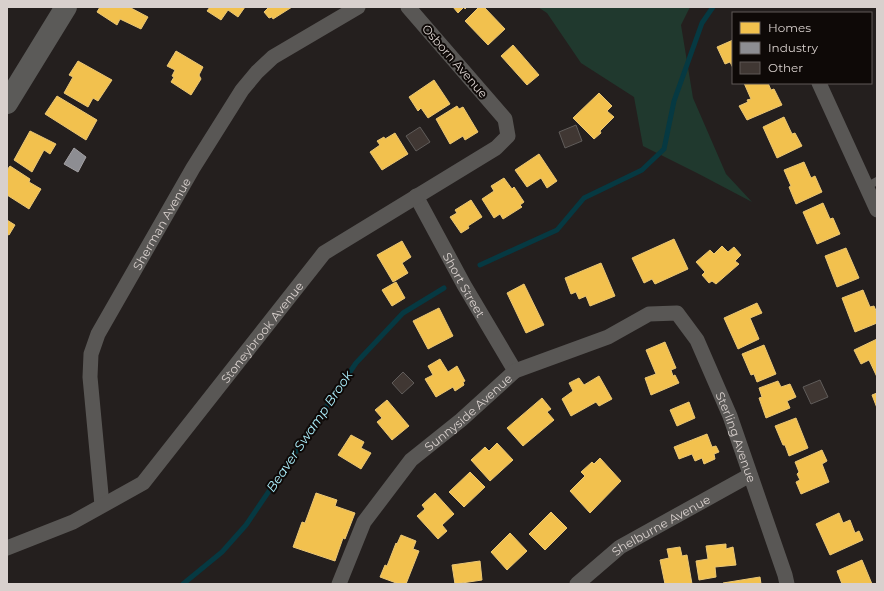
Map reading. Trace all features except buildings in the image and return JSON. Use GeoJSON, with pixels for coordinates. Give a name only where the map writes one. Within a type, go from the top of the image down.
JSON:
{"type":"FeatureCollection","features":[{"type":"Feature","properties":{"kind":"main road"},"geometry":{"type":"LineString","coordinates":[[7,103],[66,7]]}},
{"type":"Feature","properties":{"kind":"street","name":"Sherman Avenue"},"geometry":{"type":"LineString","coordinates":[[102,505],[90,377],[91,354],[98,334],[193,168],[242,90],[257,72],[273,58],[358,7]]}},
{"type":"Feature","properties":{"kind":"street","name":"Osborn Avenue"},"geometry":{"type":"LineString","coordinates":[[408,7],[501,115]]}},
{"type":"Feature","properties":{"kind":"street"},"geometry":{"type":"LineString","coordinates":[[820,84],[872,184],[877,210]]}},
{"type":"Feature","properties":{"kind":"street","name":"Stoneybrook Avenue"},"geometry":{"type":"LineString","coordinates":[[7,548],[73,522],[144,483],[324,253],[496,148],[508,136],[505,119],[501,115]]}},
{"type":"Feature","properties":{"kind":"street","name":"Short Street"},"geometry":{"type":"LineString","coordinates":[[416,196],[464,285],[515,371]]}},
{"type":"Feature","properties":{"kind":"street","name":"Sterling Avenue"},"geometry":{"type":"LineString","coordinates":[[660,314],[677,313],[697,340],[730,416],[787,584]]}},
{"type":"Feature","properties":{"kind":"street","name":"Sunnyside Avenue"},"geometry":{"type":"LineString","coordinates":[[339,584],[364,522],[411,460],[461,420],[515,371],[608,337],[649,314],[660,314]]}},
{"type":"Feature","properties":{"kind":"street","name":"Shelburne Avenue"},"geometry":{"type":"LineString","coordinates":[[577,584],[620,547],[750,475]]}},
{"type":"Feature","properties":{"kind":"green space"},"geometry":{"type":"Polygon","coordinates":[[[538,7],[690,7],[681,25],[693,98],[726,174],[752,202],[643,146],[634,97],[581,63],[547,13],[538,7]]]}},
{"type":"Feature","properties":{"kind":"waterway","name":"Beaver Swamp Brook"},"geometry":{"type":"LineString","coordinates":[[480,265],[557,230],[584,198],[642,170],[664,149],[674,101],[702,23],[713,7]]}},
{"type":"Feature","properties":{"kind":"waterway","name":"Beaver Swamp Brook"},"geometry":{"type":"LineString","coordinates":[[183,584],[222,552],[246,525],[356,363],[403,313],[444,288]]}}]}
